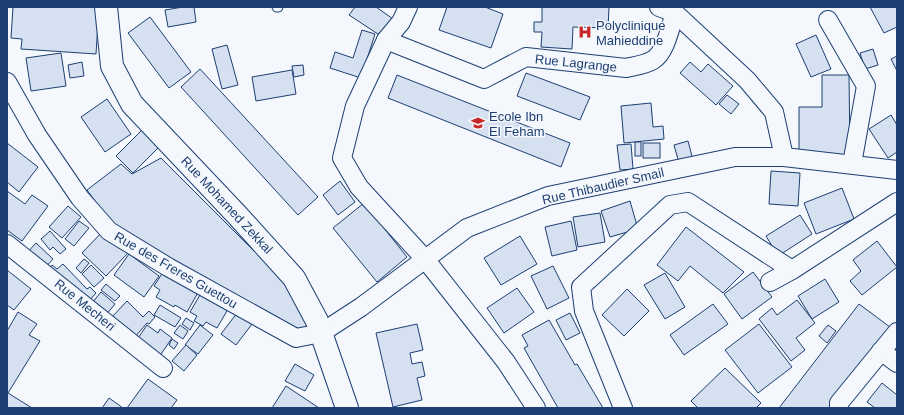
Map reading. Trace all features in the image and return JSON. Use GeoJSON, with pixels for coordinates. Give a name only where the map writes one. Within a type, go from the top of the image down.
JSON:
{"type":"FeatureCollection","features":[{"type":"Feature","properties":{"kind":"street","name":"Rue Mohamed Zekkal"},"geometry":{"type":"LineString","coordinates":[[106,7],[112,66],[132,104],[238,216],[294,278],[317,321],[347,408]]}},
{"type":"Feature","properties":{"kind":"street"},"geometry":{"type":"LineString","coordinates":[[408,7],[401,22],[386,40],[354,106],[342,158],[359,188],[425,259],[506,362],[536,408]]}},
{"type":"Feature","properties":{"kind":"street"},"geometry":{"type":"LineString","coordinates":[[667,10],[747,80],[774,112],[784,157]]}},
{"type":"Feature","properties":{"kind":"street","name":"Rue Lagrange"},"geometry":{"type":"LineString","coordinates":[[386,40],[484,79],[526,58],[626,68],[653,60],[662,52],[667,10]]}},
{"type":"Feature","properties":{"kind":"street"},"geometry":{"type":"LineString","coordinates":[[828,20],[866,86],[852,164]]}},
{"type":"Feature","properties":{"kind":"street","name":"Rue des Freres Guettou"},"geometry":{"type":"LineString","coordinates":[[7,82],[37,135],[80,198],[109,231],[168,267],[296,338],[321,333]]}},
{"type":"Feature","properties":{"kind":"street","name":"Rue Thibaudier Smail"},"geometry":{"type":"LineString","coordinates":[[321,333],[361,307],[467,228],[548,196],[736,157],[784,157],[897,170]]}},
{"type":"Feature","properties":{"kind":"street"},"geometry":{"type":"LineString","coordinates":[[623,408],[584,310],[581,287],[670,205],[688,202],[792,270]]}},
{"type":"Feature","properties":{"kind":"street"},"geometry":{"type":"LineString","coordinates":[[770,282],[792,270],[897,202]]}},
{"type":"Feature","properties":{"kind":"street","name":"Rue Mecheri"},"geometry":{"type":"LineString","coordinates":[[7,244],[163,368]]}},
{"type":"Feature","properties":{"kind":"street"},"geometry":{"type":"LineString","coordinates":[[839,408],[839,403],[897,332]]}},
{"type":"Feature","properties":{"kind":"street"},"geometry":{"type":"LineString","coordinates":[[881,351],[897,364]]}},
{"type":"Feature","properties":{"kind":"building"},"geometry":{"type":"Polygon","coordinates":[[[13,7],[99,7],[96,54],[21,49],[22,39],[11,38],[13,7]]]}},
{"type":"Feature","properties":{"kind":"building"},"geometry":{"type":"Polygon","coordinates":[[[194,7],[196,22],[168,27],[165,10],[194,7]]]}},
{"type":"Feature","properties":{"kind":"building"},"geometry":{"type":"Polygon","coordinates":[[[355,7],[376,7],[396,21],[384,38],[349,15],[355,7]]]}},
{"type":"Feature","properties":{"kind":"building"},"geometry":{"type":"Polygon","coordinates":[[[447,7],[485,7],[503,14],[491,48],[439,30],[447,7]]]}},
{"type":"Feature","properties":{"kind":"building"},"geometry":{"type":"Polygon","coordinates":[[[542,7],[609,7],[608,28],[573,27],[572,49],[541,47],[542,32],[534,32],[534,22],[542,22],[542,7]]]}},
{"type":"Feature","properties":{"kind":"building"},"geometry":{"type":"Polygon","coordinates":[[[870,7],[897,7],[897,27],[884,33],[870,7]]]}},
{"type":"Feature","properties":{"kind":"building"},"geometry":{"type":"Polygon","coordinates":[[[150,17],[191,72],[169,88],[128,33],[150,17]]]}},
{"type":"Feature","properties":{"kind":"building"},"geometry":{"type":"Polygon","coordinates":[[[362,30],[375,34],[361,78],[330,68],[335,52],[353,58],[362,30]]]}},
{"type":"Feature","properties":{"kind":"building"},"geometry":{"type":"Polygon","coordinates":[[[816,35],[831,69],[811,77],[796,44],[816,35]]]}},
{"type":"Feature","properties":{"kind":"building"},"geometry":{"type":"Polygon","coordinates":[[[227,45],[238,85],[222,89],[212,49],[227,45]]]}},
{"type":"Feature","properties":{"kind":"building"},"geometry":{"type":"Polygon","coordinates":[[[873,49],[878,65],[865,69],[860,53],[873,49]]]}},
{"type":"Feature","properties":{"kind":"building"},"geometry":{"type":"Polygon","coordinates":[[[61,53],[66,86],[31,91],[26,58],[61,53]]]}},
{"type":"Feature","properties":{"kind":"building"},"geometry":{"type":"Polygon","coordinates":[[[897,56],[897,71],[891,59],[897,56]]]}},
{"type":"Feature","properties":{"kind":"building"},"geometry":{"type":"Polygon","coordinates":[[[82,62],[84,76],[70,78],[68,65],[82,62]]]}},
{"type":"Feature","properties":{"kind":"building"},"geometry":{"type":"Polygon","coordinates":[[[690,62],[701,72],[708,64],[733,86],[716,105],[680,73],[690,62]]]}},
{"type":"Feature","properties":{"kind":"building"},"geometry":{"type":"Polygon","coordinates":[[[303,65],[304,75],[294,77],[292,66],[303,65]]]}},
{"type":"Feature","properties":{"kind":"building"},"geometry":{"type":"Polygon","coordinates":[[[200,69],[318,197],[298,215],[181,87],[200,69]]]}},
{"type":"Feature","properties":{"kind":"building"},"geometry":{"type":"Polygon","coordinates":[[[292,70],[296,94],[256,101],[252,77],[292,70]]]}},
{"type":"Feature","properties":{"kind":"building"},"geometry":{"type":"Polygon","coordinates":[[[526,73],[590,97],[580,120],[517,96],[526,73]]]}},
{"type":"Feature","properties":{"kind":"building"},"geometry":{"type":"Polygon","coordinates":[[[397,75],[570,143],[561,167],[388,98],[397,75]]]}},
{"type":"Feature","properties":{"kind":"building"},"geometry":{"type":"Polygon","coordinates":[[[822,75],[849,75],[850,156],[799,157],[799,107],[822,107],[822,75]]]}},
{"type":"Feature","properties":{"kind":"building"},"geometry":{"type":"Polygon","coordinates":[[[727,95],[739,104],[731,114],[719,104],[727,95]]]}},
{"type":"Feature","properties":{"kind":"building"},"geometry":{"type":"Polygon","coordinates":[[[107,99],[131,134],[105,152],[81,117],[107,99]]]}},
{"type":"Feature","properties":{"kind":"building"},"geometry":{"type":"Polygon","coordinates":[[[651,103],[653,127],[663,126],[664,139],[624,143],[621,106],[651,103]]]}},
{"type":"Feature","properties":{"kind":"building"},"geometry":{"type":"Polygon","coordinates":[[[891,115],[897,125],[897,152],[888,158],[869,129],[891,115]]]}},
{"type":"Feature","properties":{"kind":"building"},"geometry":{"type":"Polygon","coordinates":[[[144,128],[161,145],[133,173],[116,156],[144,128]]]}},
{"type":"Feature","properties":{"kind":"building"},"geometry":{"type":"Polygon","coordinates":[[[688,141],[693,160],[679,163],[674,145],[688,141]]]}},
{"type":"Feature","properties":{"kind":"building"},"geometry":{"type":"Polygon","coordinates":[[[635,142],[641,142],[641,156],[635,156],[635,142]]]}},
{"type":"Feature","properties":{"kind":"building"},"geometry":{"type":"Polygon","coordinates":[[[7,143],[38,167],[19,192],[7,182],[7,143]]]}},
{"type":"Feature","properties":{"kind":"building"},"geometry":{"type":"Polygon","coordinates":[[[643,143],[660,143],[660,158],[643,158],[643,143]]]}},
{"type":"Feature","properties":{"kind":"building"},"geometry":{"type":"Polygon","coordinates":[[[631,144],[633,169],[620,170],[617,145],[631,144]]]}},
{"type":"Feature","properties":{"kind":"building"},"geometry":{"type":"Polygon","coordinates":[[[161,158],[280,277],[311,322],[299,332],[114,227],[87,190],[121,164],[132,174],[161,158]]]}},
{"type":"Feature","properties":{"kind":"building"},"geometry":{"type":"Polygon","coordinates":[[[771,171],[800,173],[798,206],[769,204],[771,171]]]}},
{"type":"Feature","properties":{"kind":"building"},"geometry":{"type":"Polygon","coordinates":[[[340,181],[355,202],[338,215],[323,195],[340,181]]]}},
{"type":"Feature","properties":{"kind":"building"},"geometry":{"type":"Polygon","coordinates":[[[842,188],[854,219],[816,234],[804,203],[842,188]]]}},
{"type":"Feature","properties":{"kind":"building"},"geometry":{"type":"Polygon","coordinates":[[[7,191],[25,204],[32,195],[48,206],[22,241],[7,230],[7,191]]]}},
{"type":"Feature","properties":{"kind":"building"},"geometry":{"type":"Polygon","coordinates":[[[630,201],[638,229],[610,237],[601,211],[630,201]]]}},
{"type":"Feature","properties":{"kind":"building"},"geometry":{"type":"Polygon","coordinates":[[[364,203],[407,257],[377,282],[333,228],[364,203]]]}},
{"type":"Feature","properties":{"kind":"building"},"geometry":{"type":"Polygon","coordinates":[[[68,206],[81,217],[62,238],[49,227],[68,206]]]}},
{"type":"Feature","properties":{"kind":"building"},"geometry":{"type":"Polygon","coordinates":[[[600,213],[605,242],[578,247],[573,217],[600,213]]]}},
{"type":"Feature","properties":{"kind":"building"},"geometry":{"type":"Polygon","coordinates":[[[800,215],[812,234],[778,256],[766,236],[800,215]]]}},
{"type":"Feature","properties":{"kind":"building"},"geometry":{"type":"Polygon","coordinates":[[[79,221],[89,228],[74,246],[65,239],[79,221]]]}},
{"type":"Feature","properties":{"kind":"building"},"geometry":{"type":"Polygon","coordinates":[[[571,221],[577,250],[552,256],[545,227],[571,221]]]}},
{"type":"Feature","properties":{"kind":"building"},"geometry":{"type":"Polygon","coordinates":[[[686,227],[744,272],[723,293],[690,266],[678,281],[657,265],[686,227]]]}},
{"type":"Feature","properties":{"kind":"building"},"geometry":{"type":"Polygon","coordinates":[[[50,231],[66,249],[60,254],[53,247],[50,250],[41,239],[50,231]]]}},
{"type":"Feature","properties":{"kind":"building"},"geometry":{"type":"Polygon","coordinates":[[[103,231],[128,253],[106,276],[82,253],[103,231]]]}},
{"type":"Feature","properties":{"kind":"building"},"geometry":{"type":"Polygon","coordinates":[[[520,236],[537,264],[501,285],[484,258],[520,236]]]}},
{"type":"Feature","properties":{"kind":"building"},"geometry":{"type":"Polygon","coordinates":[[[877,241],[897,267],[862,295],[850,281],[861,271],[853,260],[877,241]]]}},
{"type":"Feature","properties":{"kind":"building"},"geometry":{"type":"Polygon","coordinates":[[[36,243],[53,259],[44,269],[26,254],[36,243]]]}},
{"type":"Feature","properties":{"kind":"building"},"geometry":{"type":"Polygon","coordinates":[[[129,254],[159,276],[144,297],[114,275],[129,254]]]}},
{"type":"Feature","properties":{"kind":"building"},"geometry":{"type":"Polygon","coordinates":[[[84,259],[89,263],[81,273],[76,268],[84,259]]]}},
{"type":"Feature","properties":{"kind":"building"},"geometry":{"type":"Polygon","coordinates":[[[63,264],[87,289],[90,287],[96,293],[89,301],[47,272],[52,265],[57,269],[63,264]]]}},
{"type":"Feature","properties":{"kind":"building"},"geometry":{"type":"Polygon","coordinates":[[[91,265],[104,278],[94,287],[82,274],[91,265]]]}},
{"type":"Feature","properties":{"kind":"building"},"geometry":{"type":"Polygon","coordinates":[[[553,266],[569,298],[547,309],[531,276],[553,266]]]}},
{"type":"Feature","properties":{"kind":"building"},"geometry":{"type":"Polygon","coordinates":[[[165,269],[200,289],[187,312],[156,297],[160,290],[154,286],[165,269]]]}},
{"type":"Feature","properties":{"kind":"building"},"geometry":{"type":"Polygon","coordinates":[[[7,270],[31,289],[14,310],[7,305],[7,270]]]}},
{"type":"Feature","properties":{"kind":"building"},"geometry":{"type":"Polygon","coordinates":[[[753,272],[772,297],[742,319],[724,294],[753,272]]]}},
{"type":"Feature","properties":{"kind":"building"},"geometry":{"type":"Polygon","coordinates":[[[665,273],[685,307],[665,319],[644,285],[665,273]]]}},
{"type":"Feature","properties":{"kind":"building"},"geometry":{"type":"Polygon","coordinates":[[[825,279],[839,302],[812,319],[798,296],[825,279]]]}},
{"type":"Feature","properties":{"kind":"building"},"geometry":{"type":"Polygon","coordinates":[[[106,284],[120,296],[115,301],[101,290],[106,284]]]}},
{"type":"Feature","properties":{"kind":"building"},"geometry":{"type":"Polygon","coordinates":[[[204,288],[231,304],[217,328],[206,322],[203,326],[194,321],[197,316],[190,312],[204,288]]]}},
{"type":"Feature","properties":{"kind":"building"},"geometry":{"type":"Polygon","coordinates":[[[517,288],[534,312],[504,333],[487,308],[517,288]]]}},
{"type":"Feature","properties":{"kind":"building"},"geometry":{"type":"Polygon","coordinates":[[[627,289],[649,311],[624,336],[602,315],[627,289]]]}},
{"type":"Feature","properties":{"kind":"building"},"geometry":{"type":"Polygon","coordinates":[[[101,292],[115,304],[106,315],[92,303],[101,292]]]}},
{"type":"Feature","properties":{"kind":"building"},"geometry":{"type":"Polygon","coordinates":[[[797,300],[815,323],[796,338],[805,350],[791,361],[759,319],[772,308],[777,315],[797,300]]]}},
{"type":"Feature","properties":{"kind":"building"},"geometry":{"type":"Polygon","coordinates":[[[127,301],[143,317],[149,311],[155,317],[149,324],[147,323],[133,339],[111,318],[127,301]]]}},
{"type":"Feature","properties":{"kind":"building"},"geometry":{"type":"Polygon","coordinates":[[[713,304],[728,324],[684,355],[670,335],[713,304]]]}},
{"type":"Feature","properties":{"kind":"building"},"geometry":{"type":"Polygon","coordinates":[[[859,304],[894,330],[834,408],[779,408],[859,304]]]}},
{"type":"Feature","properties":{"kind":"building"},"geometry":{"type":"Polygon","coordinates":[[[160,305],[181,318],[175,327],[154,315],[160,305]]]}},
{"type":"Feature","properties":{"kind":"building"},"geometry":{"type":"Polygon","coordinates":[[[18,312],[37,324],[29,335],[40,341],[8,393],[32,408],[7,408],[7,331],[18,312]]]}},
{"type":"Feature","properties":{"kind":"building"},"geometry":{"type":"Polygon","coordinates":[[[237,313],[252,324],[236,345],[221,334],[237,313]]]}},
{"type":"Feature","properties":{"kind":"building"},"geometry":{"type":"Polygon","coordinates":[[[570,313],[580,333],[566,340],[556,320],[570,313]]]}},
{"type":"Feature","properties":{"kind":"building"},"geometry":{"type":"Polygon","coordinates":[[[186,318],[194,323],[190,330],[182,324],[186,318]]]}},
{"type":"Feature","properties":{"kind":"building"},"geometry":{"type":"Polygon","coordinates":[[[549,320],[575,365],[577,364],[603,408],[558,408],[524,348],[528,346],[522,335],[549,320]]]}},
{"type":"Feature","properties":{"kind":"building"},"geometry":{"type":"Polygon","coordinates":[[[417,324],[423,350],[410,353],[412,364],[422,362],[425,376],[417,378],[422,400],[393,407],[376,333],[417,324]]]}},
{"type":"Feature","properties":{"kind":"building"},"geometry":{"type":"Polygon","coordinates":[[[759,324],[792,367],[758,393],[725,350],[759,324]]]}},
{"type":"Feature","properties":{"kind":"building"},"geometry":{"type":"Polygon","coordinates":[[[147,325],[158,333],[160,329],[172,338],[159,357],[136,341],[147,325]]]}},
{"type":"Feature","properties":{"kind":"building"},"geometry":{"type":"Polygon","coordinates":[[[180,325],[188,331],[183,339],[174,333],[180,325]]]}},
{"type":"Feature","properties":{"kind":"building"},"geometry":{"type":"Polygon","coordinates":[[[200,325],[213,335],[198,354],[185,345],[200,325]]]}},
{"type":"Feature","properties":{"kind":"building"},"geometry":{"type":"Polygon","coordinates":[[[828,325],[836,331],[827,343],[819,336],[828,325]]]}},
{"type":"Feature","properties":{"kind":"building"},"geometry":{"type":"Polygon","coordinates":[[[172,339],[178,343],[174,349],[169,345],[172,339]]]}},
{"type":"Feature","properties":{"kind":"building"},"geometry":{"type":"Polygon","coordinates":[[[186,345],[197,355],[184,371],[172,361],[186,345]]]}},
{"type":"Feature","properties":{"kind":"building"},"geometry":{"type":"Polygon","coordinates":[[[295,364],[314,375],[305,391],[285,381],[295,364]]]}},
{"type":"Feature","properties":{"kind":"building"},"geometry":{"type":"Polygon","coordinates":[[[725,368],[761,403],[756,408],[698,408],[691,401],[725,368]]]}},
{"type":"Feature","properties":{"kind":"building"},"geometry":{"type":"Polygon","coordinates":[[[148,379],[177,400],[171,408],[127,408],[148,379]]]}},
{"type":"Feature","properties":{"kind":"building"},"geometry":{"type":"Polygon","coordinates":[[[882,383],[897,395],[897,408],[875,408],[867,402],[882,383]]]}},
{"type":"Feature","properties":{"kind":"building"},"geometry":{"type":"Polygon","coordinates":[[[286,386],[319,408],[272,408],[286,386]]]}},
{"type":"Feature","properties":{"kind":"building"},"geometry":{"type":"Polygon","coordinates":[[[109,398],[123,408],[102,408],[109,398]]]}},
{"type":"Feature","properties":{"kind":"place","name":"Polyclinique Mahieddine"},"geometry":{"type":"Point","coordinates":[585,32]}},
{"type":"Feature","properties":{"kind":"place","name":"Ecole Ibn El Feham"},"geometry":{"type":"Point","coordinates":[478,123]}}]}
